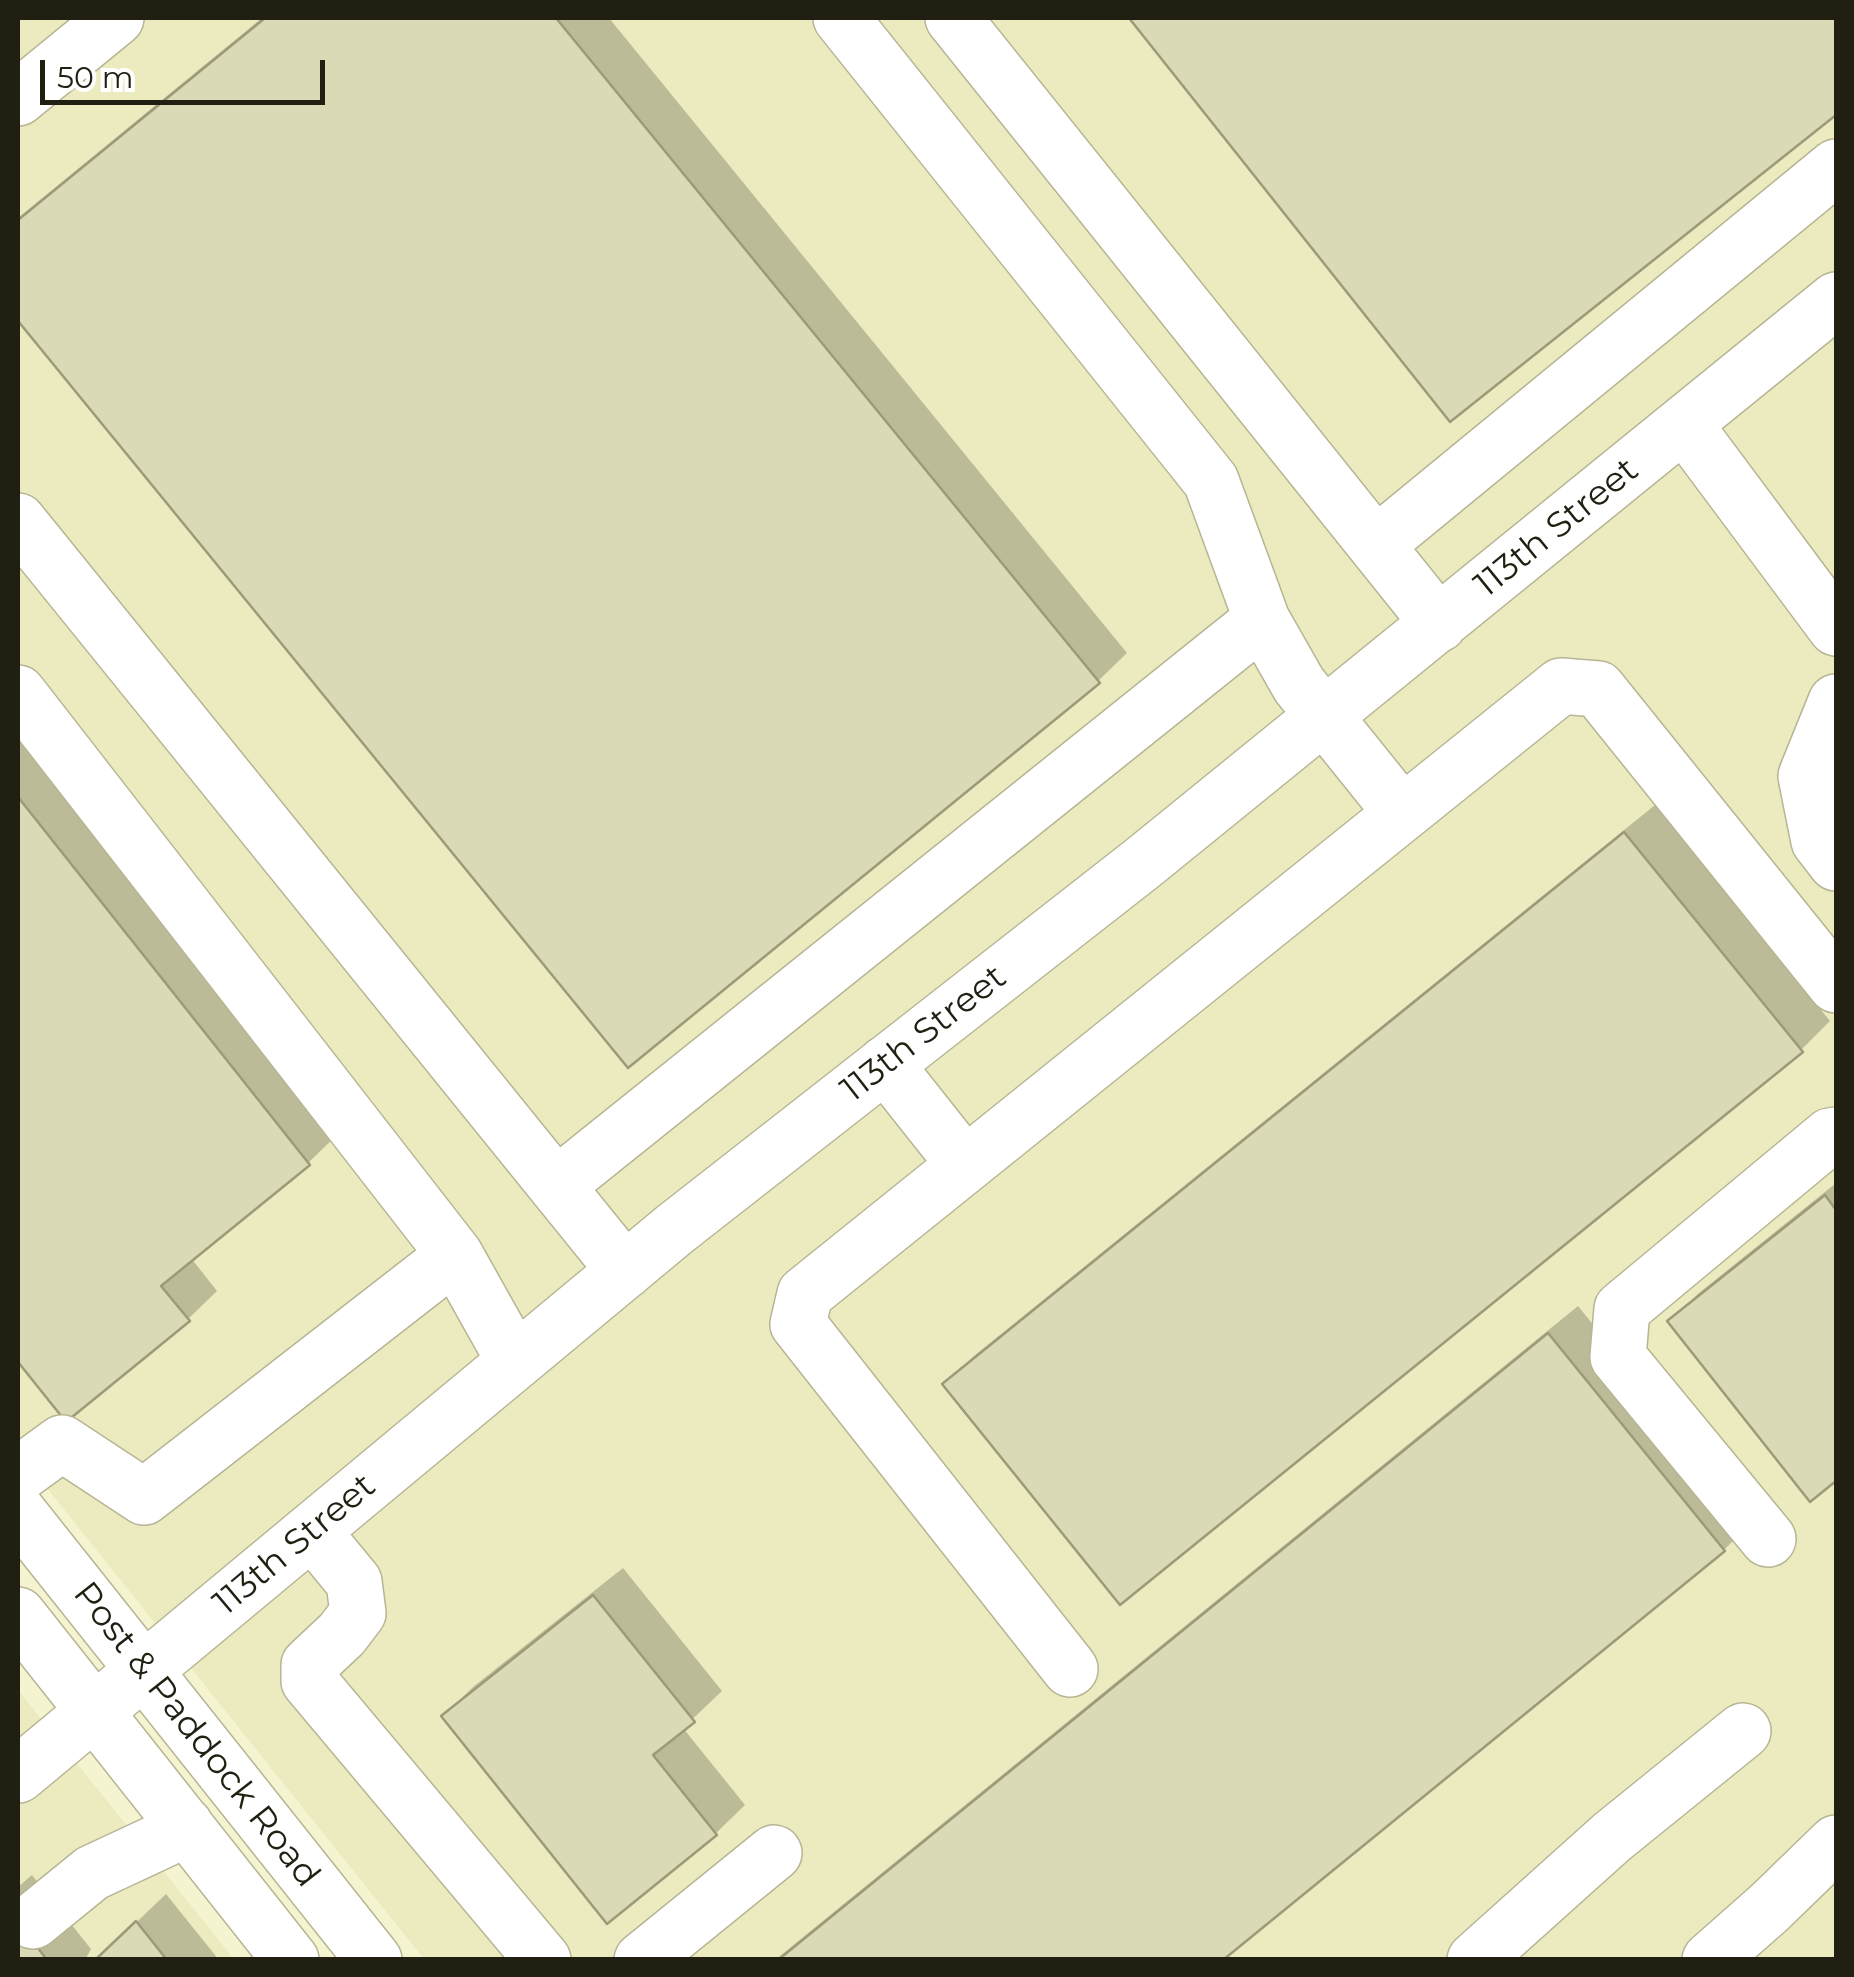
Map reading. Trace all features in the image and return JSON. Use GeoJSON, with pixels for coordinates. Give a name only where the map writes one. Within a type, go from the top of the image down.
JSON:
{"type":"FeatureCollection","features":[{"type":"Feature","properties":{"kind":"street"},"geometry":{"type":"LineString","coordinates":[[18,98],[116,18]]}},
{"type":"Feature","properties":{"kind":"street"},"geometry":{"type":"LineString","coordinates":[[841,18],[1211,481],[1262,620],[1299,686],[1402,814]]}},
{"type":"Feature","properties":{"kind":"street"},"geometry":{"type":"LineString","coordinates":[[953,18],[1440,624]]}},
{"type":"Feature","properties":{"kind":"street"},"geometry":{"type":"LineString","coordinates":[[1377,544],[1836,167]]}},
{"type":"Feature","properties":{"kind":"street","name":"113th Street"},"geometry":{"type":"LineString","coordinates":[[18,1775],[625,1271],[1144,862],[1836,300]]}},
{"type":"Feature","properties":{"kind":"street"},"geometry":{"type":"LineString","coordinates":[[1684,424],[1836,628]]}},
{"type":"Feature","properties":{"kind":"street"},"geometry":{"type":"LineString","coordinates":[[18,521],[625,1271]]}},
{"type":"Feature","properties":{"kind":"street"},"geometry":{"type":"LineString","coordinates":[[556,1186],[1262,620]]}},
{"type":"Feature","properties":{"kind":"street"},"geometry":{"type":"LineString","coordinates":[[1070,1669],[798,1324],[804,1294],[1561,686],[1598,689],[1836,985]]}},
{"type":"Feature","properties":{"kind":"street"},"geometry":{"type":"LineString","coordinates":[[18,693],[454,1255],[515,1362]]}},
{"type":"Feature","properties":{"kind":"street"},"geometry":{"type":"LineString","coordinates":[[1836,702],[1806,776],[1819,841],[1836,863]]}},
{"type":"Feature","properties":{"kind":"street"},"geometry":{"type":"LineString","coordinates":[[886,1064],[965,1165]]}},
{"type":"Feature","properties":{"kind":"street"},"geometry":{"type":"LineString","coordinates":[[1768,1539],[1618,1356],[1622,1308],[1836,1135]]}},
{"type":"Feature","properties":{"kind":"street"},"geometry":{"type":"LineString","coordinates":[[18,1475],[62,1443],[144,1497],[454,1255]]}},
{"type":"Feature","properties":{"kind":"street","name":"Post & Paddock Road"},"geometry":{"type":"LineString","coordinates":[[18,1512],[374,1960]]}},
{"type":"Feature","properties":{"kind":"street"},"geometry":{"type":"LineString","coordinates":[[312,1531],[354,1582],[358,1613],[309,1665],[308,1681],[542,1960]]}},
{"type":"Feature","properties":{"kind":"street","name":"Post & Paddock Road"},"geometry":{"type":"LineString","coordinates":[[18,1615],[290,1960]]}},
{"type":"Feature","properties":{"kind":"street"},"geometry":{"type":"LineString","coordinates":[[1475,1960],[1612,1837],[1743,1731]]}},
{"type":"Feature","properties":{"kind":"street"},"geometry":{"type":"LineString","coordinates":[[33,1922],[92,1873],[165,1840],[185,1825]]}},
{"type":"Feature","properties":{"kind":"street"},"geometry":{"type":"LineString","coordinates":[[1710,1960],[1836,1843]]}},
{"type":"Feature","properties":{"kind":"street"},"geometry":{"type":"LineString","coordinates":[[642,1960],[774,1853]]}},
{"type":"Feature","properties":{"kind":"shaded area"},"geometry":{"type":"Polygon","coordinates":[[[18,18],[1836,18],[1836,1959],[424,1959],[18,1452],[18,18]]]}},
{"type":"Feature","properties":{"kind":"shaded area"},"geometry":{"type":"Polygon","coordinates":[[[18,1690],[234,1959],[18,1959],[18,1690]]]}},
{"type":"Feature","properties":{"kind":"building"},"geometry":{"type":"Polygon","coordinates":[[[265,18],[556,18],[1100,683],[628,1068],[18,321],[18,220],[265,18]]]}},
{"type":"Feature","properties":{"kind":"building"},"geometry":{"type":"Polygon","coordinates":[[[1129,18],[1836,18],[1836,115],[1450,422],[1129,18]]]}},
{"type":"Feature","properties":{"kind":"building"},"geometry":{"type":"Polygon","coordinates":[[[18,797],[310,1165],[161,1286],[190,1321],[66,1422],[18,1362],[18,797]]]}},
{"type":"Feature","properties":{"kind":"building"},"geometry":{"type":"Polygon","coordinates":[[[1624,832],[1803,1052],[1120,1605],[942,1384],[1624,832]]]}},
{"type":"Feature","properties":{"kind":"building"},"geometry":{"type":"Polygon","coordinates":[[[1825,1195],[1836,1210],[1836,1481],[1810,1502],[1667,1321],[1825,1195]]]}},
{"type":"Feature","properties":{"kind":"building"},"geometry":{"type":"Polygon","coordinates":[[[1548,1333],[1725,1551],[1223,1960],[778,1960],[1548,1333]]]}},
{"type":"Feature","properties":{"kind":"building"},"geometry":{"type":"Polygon","coordinates":[[[593,1595],[695,1722],[653,1755],[717,1835],[607,1924],[441,1716],[593,1595]]]}},
{"type":"Feature","properties":{"kind":"building"},"geometry":{"type":"Polygon","coordinates":[[[136,1921],[167,1960],[95,1960],[136,1921]]]}},
{"type":"Feature","properties":{"kind":"building"},"geometry":{"type":"Polygon","coordinates":[[[18,1922],[47,1960],[18,1960],[18,1922]]]}}]}
